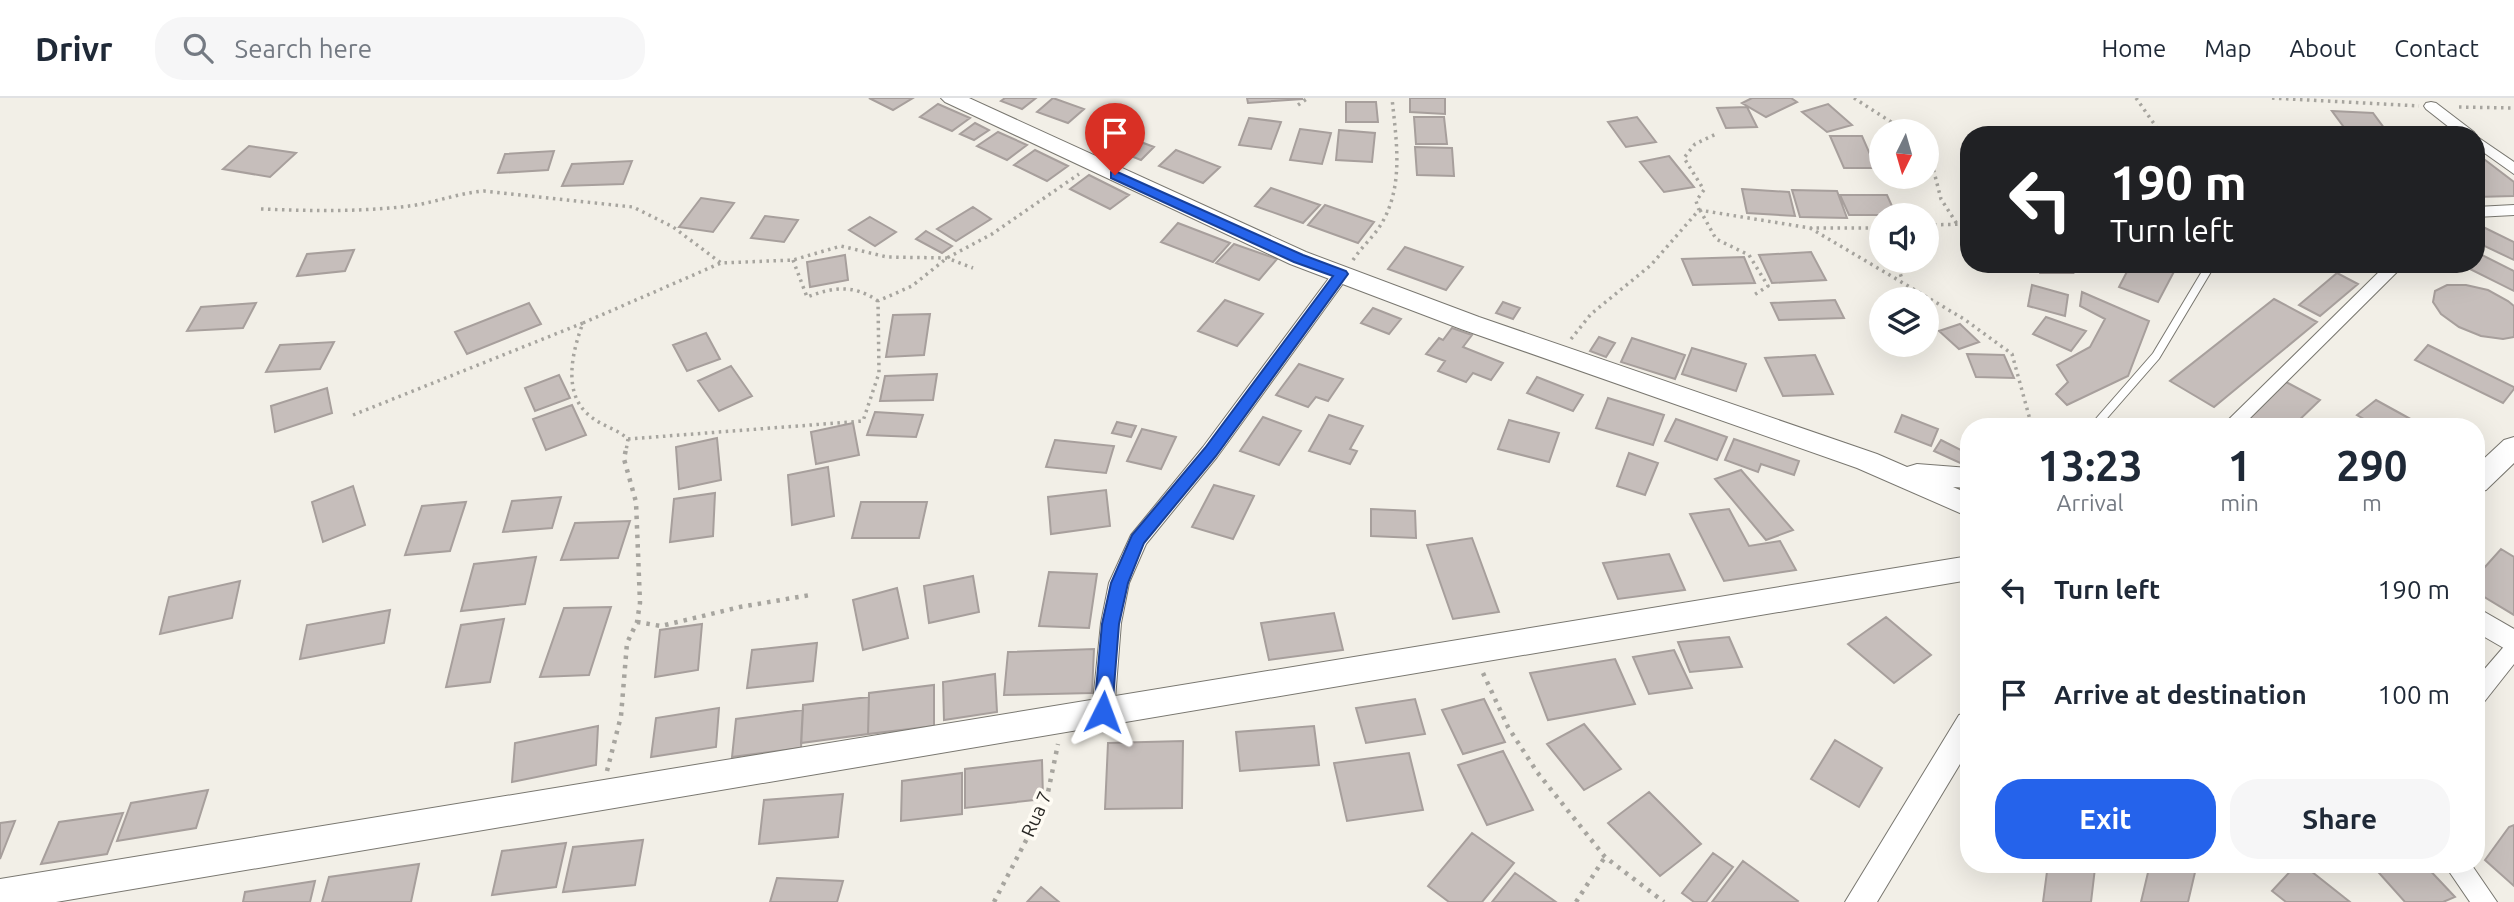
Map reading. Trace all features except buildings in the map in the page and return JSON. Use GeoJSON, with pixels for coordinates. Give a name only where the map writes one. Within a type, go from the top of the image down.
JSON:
{"type":"FeatureCollection","features":[{"type":"Feature","properties":{"kind":"main road"},"geometry":{"type":"LineString","coordinates":[[952,98],[1298,258],[1867,461],[1960,502]]}},
{"type":"Feature","properties":{"kind":"main road"},"geometry":{"type":"LineString","coordinates":[[2485,474],[2514,447]]}},
{"type":"Feature","properties":{"kind":"main road"},"geometry":{"type":"LineString","coordinates":[[1867,461],[1933,476],[1960,478]]}},
{"type":"Feature","properties":{"kind":"main road"},"geometry":{"type":"LineString","coordinates":[[0,895],[1960,569]]}},
{"type":"Feature","properties":{"kind":"street"},"geometry":{"type":"LineString","coordinates":[[2431,106],[2457,126]]}},
{"type":"Feature","properties":{"kind":"street"},"geometry":{"type":"LineString","coordinates":[[2485,147],[2514,169]]}},
{"type":"Feature","properties":{"kind":"street"},"geometry":{"type":"LineString","coordinates":[[2485,212],[2514,210]]}},
{"type":"Feature","properties":{"kind":"street"},"geometry":{"type":"LineString","coordinates":[[2239,418],[2388,273]]}},
{"type":"Feature","properties":{"kind":"street"},"geometry":{"type":"LineString","coordinates":[[1103,712],[1111,624],[1119,583],[1138,540],[1210,452],[1341,274]]}},
{"type":"Feature","properties":{"kind":"street"},"geometry":{"type":"LineString","coordinates":[[2485,624],[2514,643]]}},
{"type":"Feature","properties":{"kind":"street"},"geometry":{"type":"LineString","coordinates":[[2485,684],[2514,649]]}},
{"type":"Feature","properties":{"kind":"street"},"geometry":{"type":"LineString","coordinates":[[1860,902],[1960,739]]}},
{"type":"Feature","properties":{"kind":"street"},"geometry":{"type":"LineString","coordinates":[[2463,873],[2485,902]]}},
{"type":"Feature","properties":{"kind":"lane"},"geometry":{"type":"LineString","coordinates":[[2102,418],[2156,356],[2206,273]]}},
{"type":"Feature","properties":{"kind":"path"},"geometry":{"type":"LineString","coordinates":[[1298,105],[1308,98]]}},
{"type":"Feature","properties":{"kind":"path"},"geometry":{"type":"LineString","coordinates":[[1341,274],[1382,224],[1394,198],[1398,166],[1392,98]]}},
{"type":"Feature","properties":{"kind":"path"},"geometry":{"type":"LineString","coordinates":[[1854,98],[1886,119]]}},
{"type":"Feature","properties":{"kind":"path"},"geometry":{"type":"LineString","coordinates":[[2136,98],[2156,126]]}},
{"type":"Feature","properties":{"kind":"path"},"geometry":{"type":"LineString","coordinates":[[2272,98],[2514,108]]}},
{"type":"Feature","properties":{"kind":"path"},"geometry":{"type":"LineString","coordinates":[[1716,134],[1695,144],[1684,158],[1704,190],[1696,201],[1716,239],[1749,255],[1768,286],[1754,295]]}},
{"type":"Feature","properties":{"kind":"path"},"geometry":{"type":"LineString","coordinates":[[878,301],[912,286],[947,258],[992,234],[1092,165]]}},
{"type":"Feature","properties":{"kind":"path"},"geometry":{"type":"LineString","coordinates":[[1938,189],[1941,199],[1957,224]]}},
{"type":"Feature","properties":{"kind":"path"},"geometry":{"type":"LineString","coordinates":[[261,209],[383,209],[430,204],[480,192],[569,201],[613,202],[643,210],[684,233],[721,263]]}},
{"type":"Feature","properties":{"kind":"path"},"geometry":{"type":"LineString","coordinates":[[1699,210],[1810,228],[1869,228]]}},
{"type":"Feature","properties":{"kind":"path"},"geometry":{"type":"LineString","coordinates":[[1564,355],[1579,323],[1634,281],[1699,210]]}},
{"type":"Feature","properties":{"kind":"path"},"geometry":{"type":"LineString","coordinates":[[1939,225],[1957,224]]}},
{"type":"Feature","properties":{"kind":"path"},"geometry":{"type":"LineString","coordinates":[[1810,228],[1964,318],[2012,354],[2030,418]]}},
{"type":"Feature","properties":{"kind":"path"},"geometry":{"type":"LineString","coordinates":[[353,415],[583,323],[721,263],[793,260],[841,246],[887,257],[947,258],[973,268]]}},
{"type":"Feature","properties":{"kind":"path"},"geometry":{"type":"LineString","coordinates":[[793,260],[807,297],[837,286],[862,289],[878,301]]}},
{"type":"Feature","properties":{"kind":"path"},"geometry":{"type":"LineString","coordinates":[[1900,273],[1902,280]]}},
{"type":"Feature","properties":{"kind":"path"},"geometry":{"type":"LineString","coordinates":[[628,439],[863,421],[879,373],[878,301]]}},
{"type":"Feature","properties":{"kind":"path"},"geometry":{"type":"LineString","coordinates":[[583,323],[573,347],[572,384],[582,410],[599,423],[621,432],[628,439]]}},
{"type":"Feature","properties":{"kind":"path"},"geometry":{"type":"LineString","coordinates":[[600,795],[621,716],[627,643],[637,622],[640,603],[636,502],[624,459],[628,439]]}},
{"type":"Feature","properties":{"kind":"path"},"geometry":{"type":"LineString","coordinates":[[637,622],[661,626],[740,607],[810,595]]}},
{"type":"Feature","properties":{"kind":"path"},"geometry":{"type":"LineString","coordinates":[[1475,652],[1508,727],[1537,772],[1605,858],[1664,902]]}},
{"type":"Feature","properties":{"kind":"path","name":"Rua 7"},"geometry":{"type":"LineString","coordinates":[[994,902],[1046,802],[1063,719]]}},
{"type":"Feature","properties":{"kind":"path"},"geometry":{"type":"LineString","coordinates":[[1576,902],[1605,858]]}},
{"type":"Feature","properties":{"kind":"route"},"geometry":{"type":"LineString","coordinates":[[1103,712],[1106,664],[1119,583],[1138,540],[1210,452],[1341,274],[1298,258],[1115,175]]}}]}
